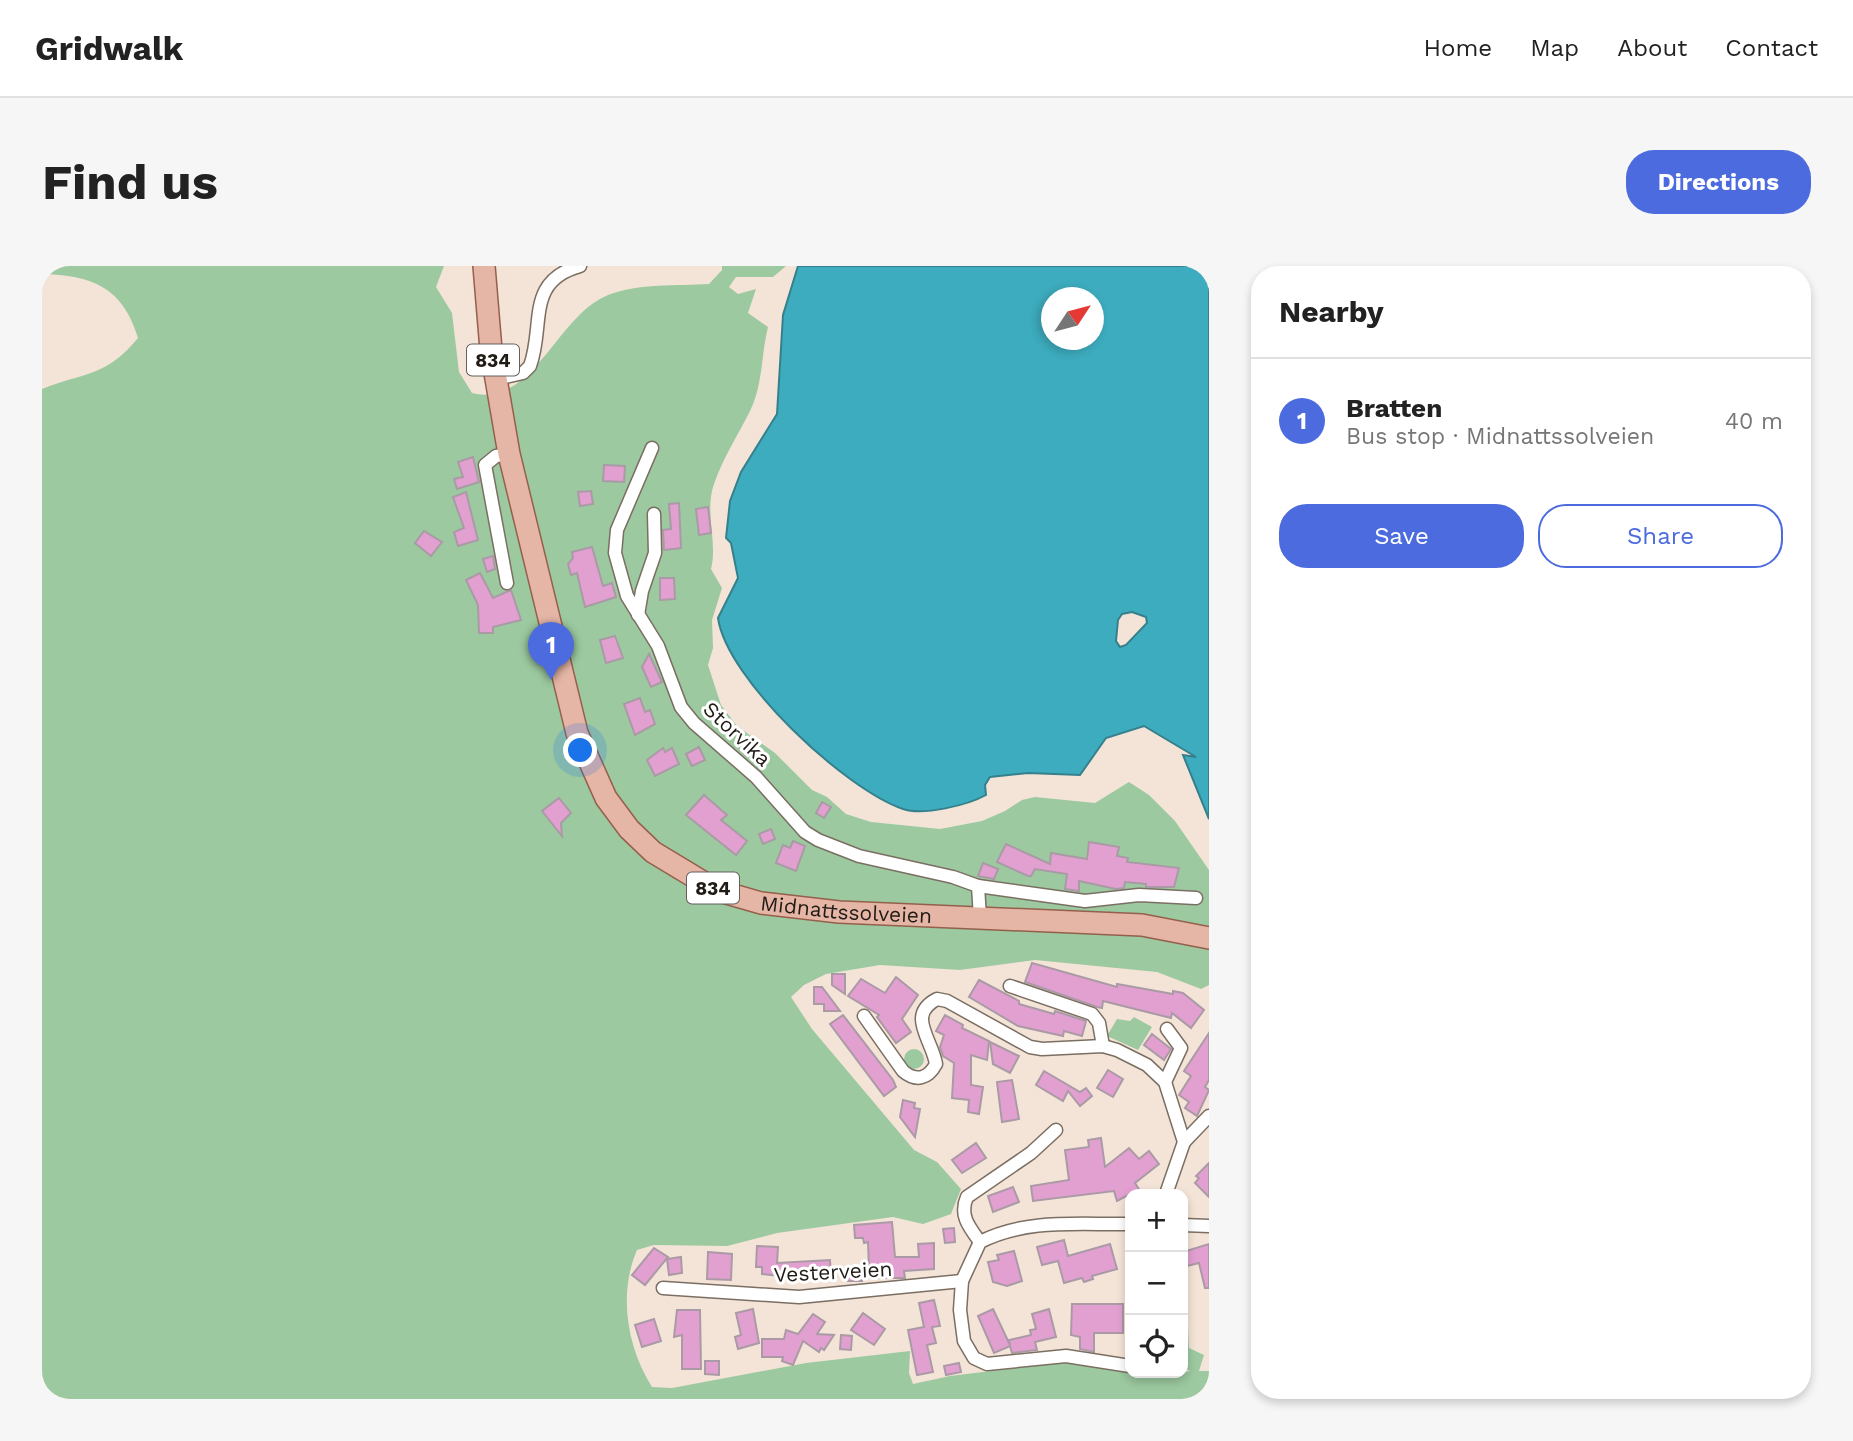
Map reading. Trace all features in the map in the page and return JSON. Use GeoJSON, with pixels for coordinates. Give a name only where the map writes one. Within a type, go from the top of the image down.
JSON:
{"type":"FeatureCollection","features":[{"type":"Feature","properties":{"kind":"main road","name":"Midnattssolveien"},"geometry":{"type":"LineString","coordinates":[[484,266],[495,379],[509,454],[577,733],[606,798],[629,829],[653,852],[716,890],[761,903],[839,912],[1142,925],[1209,939]]}},
{"type":"Feature","properties":{"kind":"street"},"geometry":{"type":"LineString","coordinates":[[495,379],[523,373],[530,366],[541,297],[548,284],[559,274],[580,266]]}},
{"type":"Feature","properties":{"kind":"street","name":"Storvika"},"geometry":{"type":"LineString","coordinates":[[652,448],[614,541],[618,569],[627,596],[658,646],[681,707],[694,723],[756,777],[805,832],[837,849],[859,856],[953,877],[978,886],[1085,901],[1139,895],[1196,898]]}},
{"type":"Feature","properties":{"kind":"street"},"geometry":{"type":"LineString","coordinates":[[507,583],[485,465],[496,456],[509,454]]}},
{"type":"Feature","properties":{"kind":"street"},"geometry":{"type":"LineString","coordinates":[[638,615],[642,590],[655,553],[654,514]]}},
{"type":"Feature","properties":{"kind":"street"},"geometry":{"type":"LineString","coordinates":[[978,886],[980,918]]}},
{"type":"Feature","properties":{"kind":"street"},"geometry":{"type":"LineString","coordinates":[[1010,986],[1092,1014],[1099,1023],[1103,1046]]}},
{"type":"Feature","properties":{"kind":"street"},"geometry":{"type":"LineString","coordinates":[[864,1016],[903,1071],[911,1077],[923,1078],[932,1072],[936,1064],[921,1026],[921,1016],[924,1008],[937,999],[947,1001],[1030,1047],[1103,1046],[1134,1058],[1165,1082],[1184,1142]]}},
{"type":"Feature","properties":{"kind":"street"},"geometry":{"type":"LineString","coordinates":[[1165,1082],[1181,1048],[1167,1029]]}},
{"type":"Feature","properties":{"kind":"street"},"geometry":{"type":"LineString","coordinates":[[1168,1189],[1184,1142],[1209,1116]]}},
{"type":"Feature","properties":{"kind":"street"},"geometry":{"type":"LineString","coordinates":[[980,1241],[964,1218],[963,1206],[967,1197],[1031,1153],[1056,1130]]}},
{"type":"Feature","properties":{"kind":"street"},"geometry":{"type":"LineString","coordinates":[[1125,1224],[1044,1224],[1018,1227],[980,1241],[962,1281],[960,1310],[964,1341],[974,1358],[987,1364],[1066,1356],[1125,1365]]}},
{"type":"Feature","properties":{"kind":"street"},"geometry":{"type":"LineString","coordinates":[[1188,1225],[1209,1226]]}},
{"type":"Feature","properties":{"kind":"street","name":"Vesterveien"},"geometry":{"type":"LineString","coordinates":[[663,1288],[799,1297],[962,1281]]}},
{"type":"Feature","properties":{"kind":"green space"},"geometry":{"type":"Polygon","coordinates":[[[42,266],[444,266],[436,287],[452,313],[459,372],[472,393],[493,394],[512,387],[528,374],[574,321],[590,306],[608,295],[645,287],[709,284],[722,270],[722,266],[786,266],[773,277],[736,277],[729,287],[738,294],[756,289],[748,313],[768,327],[754,401],[722,465],[711,495],[711,569],[722,588],[712,620],[713,648],[708,665],[721,705],[737,726],[775,753],[812,790],[827,797],[846,814],[871,822],[940,829],[982,821],[1022,800],[1035,797],[1095,803],[1129,782],[1149,795],[1175,821],[1209,870],[1209,985],[1201,989],[1157,972],[1035,960],[960,970],[880,965],[826,974],[804,985],[791,997],[812,1029],[914,1150],[937,1162],[961,1189],[951,1214],[923,1224],[893,1217],[777,1233],[727,1246],[654,1245],[637,1250],[631,1267],[627,1302],[636,1355],[652,1387],[672,1388],[806,1363],[910,1351],[909,1373],[913,1384],[950,1376],[1065,1362],[1125,1372],[1125,1378],[1188,1378],[1188,1329],[1189,1348],[1204,1355],[1199,1371],[1209,1371],[1209,1399],[42,1399],[42,389],[105,367],[138,338],[124,307],[103,287],[76,277],[42,274],[42,266]]]}},
{"type":"Feature","properties":{"kind":"green space"},"geometry":{"type":"Polygon","coordinates":[[[1134,1017],[1152,1027],[1138,1050],[1107,1036],[1117,1019],[1130,1021],[1134,1017]]]}},
{"type":"Feature","properties":{"kind":"green space"},"geometry":{"type":"Polygon","coordinates":[[[914,1049],[921,1052],[924,1059],[921,1066],[914,1069],[907,1066],[904,1059],[907,1052],[914,1049]]]}},
{"type":"Feature","properties":{"kind":"water"},"geometry":{"type":"Polygon","coordinates":[[[798,266],[1209,266],[1209,819],[1183,755],[1196,757],[1144,726],[1106,738],[1080,775],[1028,773],[990,777],[985,785],[986,795],[978,799],[957,806],[922,811],[903,809],[879,798],[821,756],[792,729],[743,671],[726,643],[718,618],[738,578],[731,543],[726,538],[730,501],[741,472],[777,414],[783,315],[798,266]],[[1132,612],[1122,614],[1118,620],[1116,641],[1120,647],[1126,645],[1147,623],[1146,617],[1132,612]]]}},
{"type":"Feature","properties":{"kind":"building"},"geometry":{"type":"Polygon","coordinates":[[[473,457],[479,482],[457,489],[454,479],[463,477],[458,462],[473,457]]]}},
{"type":"Feature","properties":{"kind":"building"},"geometry":{"type":"Polygon","coordinates":[[[604,465],[625,466],[624,482],[603,481],[604,465]]]}},
{"type":"Feature","properties":{"kind":"building"},"geometry":{"type":"Polygon","coordinates":[[[591,491],[593,504],[580,506],[578,492],[591,491]]]}},
{"type":"Feature","properties":{"kind":"building"},"geometry":{"type":"Polygon","coordinates":[[[466,492],[478,540],[458,546],[454,532],[464,528],[453,497],[466,492]]]}},
{"type":"Feature","properties":{"kind":"building"},"geometry":{"type":"Polygon","coordinates":[[[679,503],[681,548],[664,550],[663,530],[671,529],[669,504],[679,503]]]}},
{"type":"Feature","properties":{"kind":"building"},"geometry":{"type":"Polygon","coordinates":[[[708,507],[711,533],[699,535],[696,509],[708,507]]]}},
{"type":"Feature","properties":{"kind":"building"},"geometry":{"type":"Polygon","coordinates":[[[424,531],[442,542],[431,556],[415,543],[424,531]]]}},
{"type":"Feature","properties":{"kind":"building"},"geometry":{"type":"Polygon","coordinates":[[[592,547],[603,586],[612,583],[616,597],[585,607],[577,573],[571,575],[568,564],[573,558],[572,552],[592,547]]]}},
{"type":"Feature","properties":{"kind":"building"},"geometry":{"type":"Polygon","coordinates":[[[493,556],[495,569],[487,572],[483,559],[493,556]]]}},
{"type":"Feature","properties":{"kind":"building"},"geometry":{"type":"Polygon","coordinates":[[[480,573],[493,598],[511,590],[521,620],[493,627],[493,633],[479,633],[478,605],[466,580],[480,573]]]}},
{"type":"Feature","properties":{"kind":"building"},"geometry":{"type":"Polygon","coordinates":[[[660,578],[674,578],[675,599],[660,600],[660,578]]]}},
{"type":"Feature","properties":{"kind":"building"},"geometry":{"type":"Polygon","coordinates":[[[615,636],[623,658],[606,663],[600,640],[615,636]]]}},
{"type":"Feature","properties":{"kind":"building"},"geometry":{"type":"Polygon","coordinates":[[[649,654],[662,682],[651,687],[642,667],[649,654]]]}},
{"type":"Feature","properties":{"kind":"building"},"geometry":{"type":"Polygon","coordinates":[[[640,698],[645,712],[650,710],[655,724],[635,735],[624,704],[640,698]]]}},
{"type":"Feature","properties":{"kind":"building"},"geometry":{"type":"Polygon","coordinates":[[[750,739],[756,746],[746,756],[740,748],[750,739]]]}},
{"type":"Feature","properties":{"kind":"building"},"geometry":{"type":"Polygon","coordinates":[[[699,747],[705,760],[692,766],[686,754],[699,747]]]}},
{"type":"Feature","properties":{"kind":"building"},"geometry":{"type":"Polygon","coordinates":[[[663,748],[665,752],[672,748],[679,764],[655,776],[647,760],[663,748]]]}},
{"type":"Feature","properties":{"kind":"building"},"geometry":{"type":"Polygon","coordinates":[[[704,795],[727,815],[721,820],[747,841],[736,855],[686,815],[704,795]]]}},
{"type":"Feature","properties":{"kind":"building"},"geometry":{"type":"Polygon","coordinates":[[[559,798],[571,813],[561,823],[562,836],[542,811],[559,798]]]}},
{"type":"Feature","properties":{"kind":"building"},"geometry":{"type":"Polygon","coordinates":[[[822,802],[831,807],[824,818],[816,813],[822,802]]]}},
{"type":"Feature","properties":{"kind":"building"},"geometry":{"type":"Polygon","coordinates":[[[771,829],[775,839],[763,844],[759,834],[771,829]]]}},
{"type":"Feature","properties":{"kind":"building"},"geometry":{"type":"Polygon","coordinates":[[[793,841],[805,846],[796,871],[776,863],[783,845],[790,848],[793,841]]]}},
{"type":"Feature","properties":{"kind":"building"},"geometry":{"type":"Polygon","coordinates":[[[1089,842],[1119,847],[1117,856],[1128,858],[1127,862],[1179,868],[1174,887],[1146,887],[1146,884],[1125,882],[1124,888],[1116,889],[1079,881],[1079,891],[1065,889],[1067,874],[1035,869],[1031,876],[1028,876],[997,862],[1006,844],[1050,864],[1051,853],[1087,859],[1089,842]]]}},
{"type":"Feature","properties":{"kind":"building"},"geometry":{"type":"Polygon","coordinates":[[[983,863],[998,869],[994,879],[978,876],[983,863]]]}},
{"type":"Feature","properties":{"kind":"building"},"geometry":{"type":"Polygon","coordinates":[[[1032,963],[1117,987],[1117,984],[1173,994],[1173,991],[1183,993],[1204,1010],[1191,1028],[1172,1013],[1171,1018],[1103,1001],[1102,1008],[1097,1007],[1025,982],[1032,963]]]}},
{"type":"Feature","properties":{"kind":"building"},"geometry":{"type":"Polygon","coordinates":[[[832,974],[845,974],[845,994],[832,985],[832,974]]]}},
{"type":"Feature","properties":{"kind":"building"},"geometry":{"type":"Polygon","coordinates":[[[896,977],[918,995],[902,1019],[911,1032],[896,1043],[877,1017],[879,1015],[848,996],[861,979],[885,993],[896,977]]]}},
{"type":"Feature","properties":{"kind":"building"},"geometry":{"type":"Polygon","coordinates":[[[979,980],[1019,1001],[1019,1004],[1086,1021],[1082,1036],[1064,1031],[1063,1036],[1018,1026],[969,997],[979,980]]]}},
{"type":"Feature","properties":{"kind":"building"},"geometry":{"type":"Polygon","coordinates":[[[814,987],[822,987],[840,1011],[824,1011],[824,1004],[814,1004],[814,987]]]}},
{"type":"Feature","properties":{"kind":"building"},"geometry":{"type":"Polygon","coordinates":[[[843,1015],[893,1080],[896,1087],[884,1096],[830,1024],[843,1015]]]}},
{"type":"Feature","properties":{"kind":"building"},"geometry":{"type":"Polygon","coordinates":[[[945,1015],[963,1025],[962,1028],[989,1041],[987,1060],[971,1055],[971,1085],[983,1087],[979,1114],[968,1112],[969,1100],[952,1098],[954,1063],[943,1056],[940,1047],[944,1035],[936,1031],[945,1015]]]}},
{"type":"Feature","properties":{"kind":"building"},"geometry":{"type":"Polygon","coordinates":[[[1209,1033],[1209,1080],[1205,1087],[1209,1090],[1197,1116],[1185,1108],[1189,1102],[1179,1095],[1191,1076],[1184,1071],[1209,1033]]]}},
{"type":"Feature","properties":{"kind":"building"},"geometry":{"type":"Polygon","coordinates":[[[1152,1034],[1171,1049],[1164,1060],[1144,1045],[1152,1034]]]}},
{"type":"Feature","properties":{"kind":"building"},"geometry":{"type":"Polygon","coordinates":[[[990,1042],[1019,1056],[1010,1073],[993,1064],[990,1042]]]}},
{"type":"Feature","properties":{"kind":"building"},"geometry":{"type":"Polygon","coordinates":[[[1108,1070],[1123,1079],[1113,1097],[1097,1088],[1108,1070]]]}},
{"type":"Feature","properties":{"kind":"building"},"geometry":{"type":"Polygon","coordinates":[[[1044,1071],[1080,1092],[1086,1088],[1092,1096],[1080,1106],[1068,1091],[1063,1101],[1036,1085],[1044,1071]]]}},
{"type":"Feature","properties":{"kind":"building"},"geometry":{"type":"Polygon","coordinates":[[[1012,1080],[1019,1119],[1002,1122],[997,1082],[1012,1080]]]}},
{"type":"Feature","properties":{"kind":"building"},"geometry":{"type":"Polygon","coordinates":[[[903,1100],[915,1103],[914,1108],[920,1109],[915,1137],[900,1117],[903,1100]]]}},
{"type":"Feature","properties":{"kind":"building"},"geometry":{"type":"Polygon","coordinates":[[[1101,1138],[1105,1167],[1129,1148],[1139,1159],[1149,1151],[1159,1164],[1135,1183],[1139,1189],[1125,1189],[1125,1197],[1117,1201],[1114,1191],[1033,1201],[1031,1186],[1069,1180],[1065,1150],[1089,1147],[1088,1140],[1101,1138]]]}},
{"type":"Feature","properties":{"kind":"building"},"geometry":{"type":"Polygon","coordinates":[[[976,1143],[986,1158],[962,1173],[952,1160],[976,1143]]]}},
{"type":"Feature","properties":{"kind":"building"},"geometry":{"type":"Polygon","coordinates":[[[1209,1163],[1209,1197],[1195,1183],[1199,1178],[1196,1176],[1209,1163]]]}},
{"type":"Feature","properties":{"kind":"building"},"geometry":{"type":"Polygon","coordinates":[[[1013,1187],[1019,1202],[993,1212],[988,1196],[1013,1187]]]}},
{"type":"Feature","properties":{"kind":"building"},"geometry":{"type":"Polygon","coordinates":[[[892,1222],[895,1257],[919,1257],[918,1244],[934,1243],[934,1269],[904,1271],[905,1278],[862,1278],[862,1281],[848,1281],[848,1268],[869,1268],[868,1242],[864,1243],[863,1238],[855,1238],[854,1225],[892,1222]]]}},
{"type":"Feature","properties":{"kind":"building"},"geometry":{"type":"Polygon","coordinates":[[[954,1228],[955,1242],[945,1243],[943,1229],[954,1228]]]}},
{"type":"Feature","properties":{"kind":"building"},"geometry":{"type":"Polygon","coordinates":[[[1064,1240],[1068,1256],[1110,1244],[1117,1269],[1092,1276],[1093,1279],[1084,1282],[1082,1278],[1064,1283],[1058,1261],[1042,1265],[1037,1247],[1064,1240]]]}},
{"type":"Feature","properties":{"kind":"building"},"geometry":{"type":"Polygon","coordinates":[[[1209,1244],[1209,1288],[1205,1288],[1199,1263],[1188,1266],[1188,1250],[1209,1244]]]}},
{"type":"Feature","properties":{"kind":"building"},"geometry":{"type":"Polygon","coordinates":[[[757,1246],[778,1247],[777,1263],[830,1260],[831,1276],[781,1280],[780,1276],[762,1274],[762,1267],[756,1267],[757,1246]]]}},
{"type":"Feature","properties":{"kind":"building"},"geometry":{"type":"Polygon","coordinates":[[[654,1248],[668,1257],[645,1285],[632,1275],[654,1248]]]}},
{"type":"Feature","properties":{"kind":"building"},"geometry":{"type":"Polygon","coordinates":[[[1014,1251],[1022,1281],[1007,1286],[993,1282],[988,1262],[999,1260],[997,1255],[1014,1251]]]}},
{"type":"Feature","properties":{"kind":"building"},"geometry":{"type":"Polygon","coordinates":[[[708,1252],[732,1254],[731,1280],[707,1279],[708,1252]]]}},
{"type":"Feature","properties":{"kind":"building"},"geometry":{"type":"Polygon","coordinates":[[[681,1257],[682,1273],[669,1275],[667,1259],[681,1257]]]}},
{"type":"Feature","properties":{"kind":"building"},"geometry":{"type":"Polygon","coordinates":[[[934,1300],[940,1326],[932,1327],[936,1343],[927,1345],[933,1372],[917,1375],[908,1330],[924,1327],[919,1303],[934,1300]]]}},
{"type":"Feature","properties":{"kind":"building"},"geometry":{"type":"Polygon","coordinates":[[[1072,1304],[1123,1304],[1123,1333],[1094,1333],[1094,1352],[1080,1349],[1080,1337],[1071,1335],[1072,1304]]]}},
{"type":"Feature","properties":{"kind":"building"},"geometry":{"type":"Polygon","coordinates":[[[753,1309],[759,1343],[738,1349],[735,1337],[741,1335],[736,1313],[753,1309]]]}},
{"type":"Feature","properties":{"kind":"building"},"geometry":{"type":"Polygon","coordinates":[[[993,1309],[1010,1345],[1009,1340],[1031,1335],[1030,1330],[1036,1329],[1032,1314],[1049,1309],[1056,1337],[1035,1342],[1037,1350],[1012,1353],[1010,1346],[994,1353],[978,1316],[993,1309]]]}},
{"type":"Feature","properties":{"kind":"building"},"geometry":{"type":"Polygon","coordinates":[[[677,1310],[700,1310],[701,1369],[682,1369],[682,1335],[674,1337],[677,1310]]]}},
{"type":"Feature","properties":{"kind":"building"},"geometry":{"type":"Polygon","coordinates":[[[863,1313],[885,1329],[874,1345],[851,1330],[863,1313]]]}},
{"type":"Feature","properties":{"kind":"building"},"geometry":{"type":"Polygon","coordinates":[[[813,1314],[825,1322],[817,1334],[834,1335],[824,1350],[821,1348],[819,1352],[803,1341],[793,1365],[782,1361],[783,1357],[762,1357],[762,1339],[784,1339],[786,1330],[798,1334],[813,1314]]]}},
{"type":"Feature","properties":{"kind":"building"},"geometry":{"type":"Polygon","coordinates":[[[654,1319],[661,1341],[642,1347],[635,1325],[654,1319]]]}},
{"type":"Feature","properties":{"kind":"building"},"geometry":{"type":"Polygon","coordinates":[[[841,1335],[852,1336],[851,1350],[840,1349],[841,1335]]]}},
{"type":"Feature","properties":{"kind":"building"},"geometry":{"type":"Polygon","coordinates":[[[705,1361],[719,1361],[719,1375],[705,1374],[705,1361]]]}},
{"type":"Feature","properties":{"kind":"building"},"geometry":{"type":"Polygon","coordinates":[[[959,1363],[961,1372],[946,1375],[944,1366],[959,1363]]]}},
{"type":"Feature","properties":{"kind":"place","name":"Bratten"},"geometry":{"type":"Point","coordinates":[551,680]}}]}
